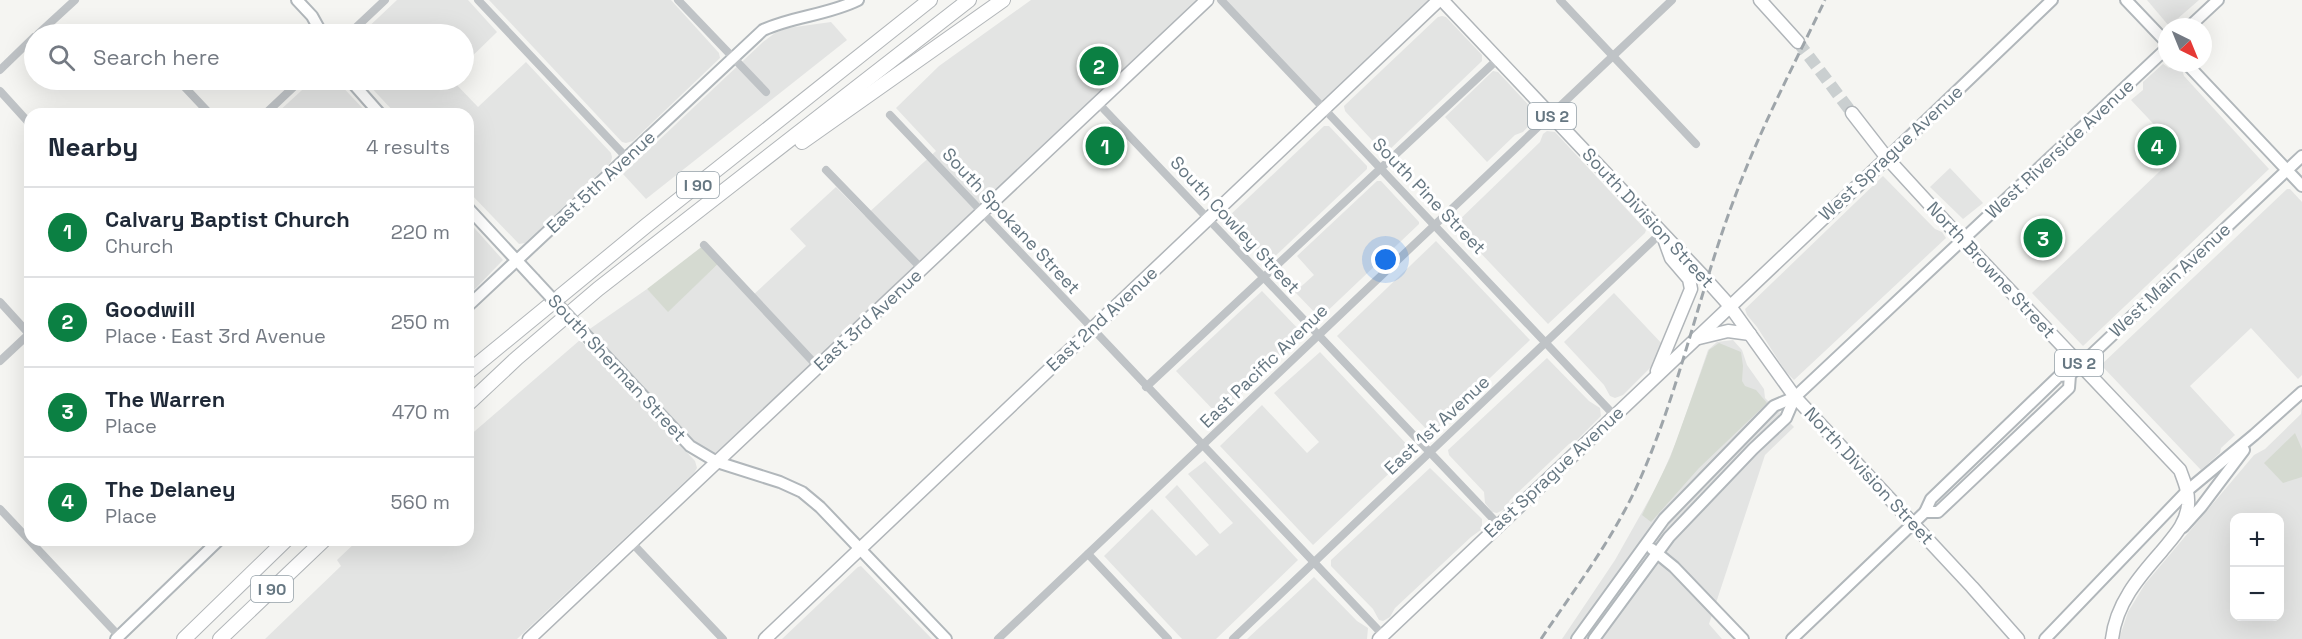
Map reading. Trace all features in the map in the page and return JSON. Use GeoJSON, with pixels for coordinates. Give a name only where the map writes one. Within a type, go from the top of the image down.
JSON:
{"type":"FeatureCollection","features":[{"type":"Feature","properties":{"kind":"highway","name":"I 90"},"geometry":{"type":"LineString","coordinates":[[474,367],[647,225],[930,0]]}},
{"type":"Feature","properties":{"kind":"highway","name":"I 90"},"geometry":{"type":"LineString","coordinates":[[474,399],[598,290],[969,0]]}},
{"type":"Feature","properties":{"kind":"highway"},"geometry":{"type":"LineString","coordinates":[[660,241],[1003,0]]}},
{"type":"Feature","properties":{"kind":"highway","name":"I 90"},"geometry":{"type":"LineString","coordinates":[[181,639],[280,546]]}},
{"type":"Feature","properties":{"kind":"highway","name":"I 90"},"geometry":{"type":"LineString","coordinates":[[221,639],[318,546]]}},
{"type":"Feature","properties":{"kind":"main road","name":"East 3rd Avenue"},"geometry":{"type":"LineString","coordinates":[[529,639],[1207,0]]}},
{"type":"Feature","properties":{"kind":"main road","name":"East 2nd Avenue"},"geometry":{"type":"LineString","coordinates":[[765,639],[1441,0]]}},
{"type":"Feature","properties":{"kind":"main road","name":"South Division Street"},"geometry":{"type":"LineString","coordinates":[[1441,0],[1729,305]]}},
{"type":"Feature","properties":{"kind":"main road"},"geometry":{"type":"LineString","coordinates":[[1760,0],[1798,42]]}},
{"type":"Feature","properties":{"kind":"main road","name":"US 2"},"geometry":{"type":"LineString","coordinates":[[1852,113],[1887,158]]}},
{"type":"Feature","properties":{"kind":"main road","name":"North Browne Street"},"geometry":{"type":"LineString","coordinates":[[1887,158],[2180,470],[2188,490]]}},
{"type":"Feature","properties":{"kind":"main road","name":"West Sprague Avenue"},"geometry":{"type":"LineString","coordinates":[[1729,305],[1887,158]]}},
{"type":"Feature","properties":{"kind":"main road"},"geometry":{"type":"LineString","coordinates":[[1655,377],[1691,289],[1689,279],[1671,258],[1662,232]]}},
{"type":"Feature","properties":{"kind":"main road","name":"North Division Street"},"geometry":{"type":"LineString","coordinates":[[1729,305],[1795,397],[2018,639]]}},
{"type":"Feature","properties":{"kind":"main road","name":"East Sprague Avenue"},"geometry":{"type":"LineString","coordinates":[[1381,637],[1729,305]]}},
{"type":"Feature","properties":{"kind":"main road"},"geometry":{"type":"LineString","coordinates":[[1692,341],[1724,331],[1734,330],[1750,334]]}},
{"type":"Feature","properties":{"kind":"main road"},"geometry":{"type":"LineString","coordinates":[[2112,639],[2115,621],[2126,597],[2182,527],[2188,506],[2188,490]]}},
{"type":"Feature","properties":{"kind":"street"},"geometry":{"type":"LineString","coordinates":[[49,24],[75,0]]}},
{"type":"Feature","properties":{"kind":"street"},"geometry":{"type":"LineString","coordinates":[[297,0],[316,24]]}},
{"type":"Feature","properties":{"kind":"street"},"geometry":{"type":"LineString","coordinates":[[360,24],[385,0]]}},
{"type":"Feature","properties":{"kind":"street"},"geometry":{"type":"LineString","coordinates":[[478,0],[627,158]]}},
{"type":"Feature","properties":{"kind":"street"},"geometry":{"type":"LineString","coordinates":[[678,0],[766,92]]}},
{"type":"Feature","properties":{"kind":"street","name":"East 5th Avenue"},"geometry":{"type":"LineString","coordinates":[[474,300],[763,30],[779,22],[826,12],[858,0]]}},
{"type":"Feature","properties":{"kind":"street","name":"South Pine Street"},"geometry":{"type":"LineString","coordinates":[[1221,0],[1614,415]]}},
{"type":"Feature","properties":{"kind":"street"},"geometry":{"type":"LineString","coordinates":[[1560,0],[1612,58],[1696,144]]}},
{"type":"Feature","properties":{"kind":"street","name":"East Pacific Avenue"},"geometry":{"type":"LineString","coordinates":[[998,639],[1672,0]]}},
{"type":"Feature","properties":{"kind":"street","name":"West Sprague Avenue"},"geometry":{"type":"LineString","coordinates":[[1887,158],[2052,0]]}},
{"type":"Feature","properties":{"kind":"street"},"geometry":{"type":"LineString","coordinates":[[2126,0],[2158,34]]}},
{"type":"Feature","properties":{"kind":"street"},"geometry":{"type":"LineString","coordinates":[[2199,18],[2218,0]]}},
{"type":"Feature","properties":{"kind":"street"},"geometry":{"type":"LineString","coordinates":[[0,70],[24,47]]}},
{"type":"Feature","properties":{"kind":"street","name":"West Riverside Avenue"},"geometry":{"type":"LineString","coordinates":[[1795,397],[2158,57]]}},
{"type":"Feature","properties":{"kind":"street"},"geometry":{"type":"LineString","coordinates":[[1146,387],[1498,59]]}},
{"type":"Feature","properties":{"kind":"street"},"geometry":{"type":"LineString","coordinates":[[2194,72],[2302,186]]}},
{"type":"Feature","properties":{"kind":"street"},"geometry":{"type":"LineString","coordinates":[[187,90],[204,108]]}},
{"type":"Feature","properties":{"kind":"street"},"geometry":{"type":"LineString","coordinates":[[271,108],[290,90]]}},
{"type":"Feature","properties":{"kind":"street"},"geometry":{"type":"LineString","coordinates":[[359,90],[375,108]]}},
{"type":"Feature","properties":{"kind":"street"},"geometry":{"type":"LineString","coordinates":[[0,91],[24,117]]}},
{"type":"Feature","properties":{"kind":"street","name":"South Cowley Street"},"geometry":{"type":"LineString","coordinates":[[1098,103],[1498,524]]}},
{"type":"Feature","properties":{"kind":"street","name":"South Spokane Street"},"geometry":{"type":"LineString","coordinates":[[890,115],[1314,562],[1381,637]]}},
{"type":"Feature","properties":{"kind":"street","name":"West Main Avenue"},"geometry":{"type":"LineString","coordinates":[[1792,639],[1925,512],[1938,512],[2069,388],[2070,375],[2302,156]]}},
{"type":"Feature","properties":{"kind":"street"},"geometry":{"type":"LineString","coordinates":[[826,170],[922,269]]}},
{"type":"Feature","properties":{"kind":"street","name":"South Sherman Street"},"geometry":{"type":"LineString","coordinates":[[474,214],[690,446],[717,462],[780,482],[802,492],[820,507],[946,639]]}},
{"type":"Feature","properties":{"kind":"street","name":"East 1st Avenue"},"geometry":{"type":"LineString","coordinates":[[1233,639],[1662,232]]}},
{"type":"Feature","properties":{"kind":"street"},"geometry":{"type":"LineString","coordinates":[[704,245],[819,366]]}},
{"type":"Feature","properties":{"kind":"street"},"geometry":{"type":"LineString","coordinates":[[0,302],[24,328]]}},
{"type":"Feature","properties":{"kind":"street"},"geometry":{"type":"LineString","coordinates":[[0,361],[24,339]]}},
{"type":"Feature","properties":{"kind":"street"},"geometry":{"type":"LineString","coordinates":[[2045,639],[2188,490],[2302,392]]}},
{"type":"Feature","properties":{"kind":"street"},"geometry":{"type":"LineString","coordinates":[[1577,639],[1644,543],[1684,497],[1774,406],[1795,397]]}},
{"type":"Feature","properties":{"kind":"street"},"geometry":{"type":"LineString","coordinates":[[1594,639],[1657,553],[1696,508],[1786,418],[1795,397]]}},
{"type":"Feature","properties":{"kind":"street"},"geometry":{"type":"LineString","coordinates":[[2182,527],[2201,507],[2254,435]]}},
{"type":"Feature","properties":{"kind":"street"},"geometry":{"type":"LineString","coordinates":[[0,509],[24,535]]}},
{"type":"Feature","properties":{"kind":"street"},"geometry":{"type":"LineString","coordinates":[[632,543],[723,639]]}},
{"type":"Feature","properties":{"kind":"street"},"geometry":{"type":"LineString","coordinates":[[1644,543],[1674,567],[1743,639]]}},
{"type":"Feature","properties":{"kind":"street"},"geometry":{"type":"LineString","coordinates":[[34,546],[117,638],[213,546]]}},
{"type":"Feature","properties":{"kind":"street"},"geometry":{"type":"LineString","coordinates":[[1088,554],[1168,639]]}},
{"type":"Feature","properties":{"kind":"shaded area"},"geometry":{"type":"Polygon","coordinates":[[[397,0],[468,0],[497,32],[474,54],[474,24],[372,24],[397,0]]]}},
{"type":"Feature","properties":{"kind":"shaded area"},"geometry":{"type":"Polygon","coordinates":[[[489,0],[671,0],[719,53],[720,58],[633,141],[622,142],[489,0]]]}},
{"type":"Feature","properties":{"kind":"shaded area"},"geometry":{"type":"Polygon","coordinates":[[[1031,0],[1207,0],[717,462],[690,446],[584,333],[647,289],[668,311],[720,262],[752,296],[806,246],[790,229],[836,187],[865,216],[936,151],[896,108],[939,66],[1031,0]]]}},
{"type":"Feature","properties":{"kind":"shaded area"},"geometry":{"type":"Polygon","coordinates":[[[1221,0],[1439,0],[1324,109],[1221,0]]]}},
{"type":"Feature","properties":{"kind":"shaded area"},"geometry":{"type":"Polygon","coordinates":[[[2147,0],[2199,0],[2178,18],[2162,18],[2147,0]]]}},
{"type":"Feature","properties":{"kind":"shaded area"},"geometry":{"type":"Polygon","coordinates":[[[1438,17],[1446,17],[1482,55],[1482,61],[1387,152],[1383,152],[1345,111],[1344,106],[1438,17]]]}},
{"type":"Feature","properties":{"kind":"shaded area"},"geometry":{"type":"Polygon","coordinates":[[[831,22],[847,40],[646,199],[623,174],[775,33],[788,28],[831,22]]]}},
{"type":"Feature","properties":{"kind":"shaded area"},"geometry":{"type":"Polygon","coordinates":[[[526,62],[611,153],[611,162],[525,243],[519,244],[474,197],[474,108],[390,108],[373,90],[462,90],[478,107],[526,62]]]}},
{"type":"Feature","properties":{"kind":"shaded area"},"geometry":{"type":"Polygon","coordinates":[[[2158,68],[2158,72],[2183,72],[2269,169],[2083,346],[2032,293],[2180,152],[2131,100],[2143,90],[2143,82],[2158,68]]]}},
{"type":"Feature","properties":{"kind":"shaded area"},"geometry":{"type":"Polygon","coordinates":[[[1493,71],[1498,72],[1535,112],[1536,118],[1487,162],[1445,117],[1493,71]]]}},
{"type":"Feature","properties":{"kind":"shaded area"},"geometry":{"type":"Polygon","coordinates":[[[302,90],[345,90],[362,108],[283,108],[302,90]]]}},
{"type":"Feature","properties":{"kind":"shaded area"},"geometry":{"type":"Polygon","coordinates":[[[1324,126],[1329,126],[1367,166],[1367,169],[1268,263],[1228,221],[1228,217],[1324,126]]]}},
{"type":"Feature","properties":{"kind":"shaded area"},"geometry":{"type":"Polygon","coordinates":[[[1547,131],[1555,132],[1646,230],[1548,324],[1454,225],[1540,142],[1547,131]]]}},
{"type":"Feature","properties":{"kind":"shaded area"},"geometry":{"type":"Polygon","coordinates":[[[1950,168],[1983,203],[1963,219],[1930,187],[1950,168]]]}},
{"type":"Feature","properties":{"kind":"shaded area"},"geometry":{"type":"Polygon","coordinates":[[[1883,176],[1946,238],[1794,380],[1786,372],[1745,309],[1883,176]]]}},
{"type":"Feature","properties":{"kind":"shaded area"},"geometry":{"type":"Polygon","coordinates":[[[1377,181],[1381,181],[1419,224],[1320,318],[1295,292],[1314,275],[1297,256],[1377,181]]]}},
{"type":"Feature","properties":{"kind":"shaded area"},"geometry":{"type":"Polygon","coordinates":[[[2287,189],[2290,189],[2302,202],[2302,375],[2298,379],[2251,328],[2190,386],[2235,435],[2201,470],[2102,364],[2287,189]]]}},
{"type":"Feature","properties":{"kind":"shaded area"},"geometry":{"type":"Polygon","coordinates":[[[474,228],[503,260],[474,290],[474,228]]]}},
{"type":"Feature","properties":{"kind":"shaded area"},"geometry":{"type":"Polygon","coordinates":[[[1436,241],[1530,340],[1431,434],[1337,336],[1436,241]]]}},
{"type":"Feature","properties":{"kind":"shaded area"},"geometry":{"type":"Polygon","coordinates":[[[704,245],[720,262],[668,312],[647,289],[704,245]]]}},
{"type":"Feature","properties":{"kind":"shaded area"},"geometry":{"type":"Polygon","coordinates":[[[1262,291],[1303,334],[1219,416],[1176,371],[1262,291]]]}},
{"type":"Feature","properties":{"kind":"shaded area"},"geometry":{"type":"Polygon","coordinates":[[[1614,293],[1664,346],[1662,356],[1623,395],[1615,398],[1610,396],[1604,385],[1564,342],[1614,293]]]}},
{"type":"Feature","properties":{"kind":"shaded area"},"geometry":{"type":"Polygon","coordinates":[[[580,340],[695,461],[697,468],[517,639],[265,639],[341,566],[337,560],[352,546],[474,546],[474,432],[580,340]]]}},
{"type":"Feature","properties":{"kind":"shaded area"},"geometry":{"type":"Polygon","coordinates":[[[1733,340],[1742,350],[1747,365],[1764,389],[1765,398],[1794,427],[1765,455],[1709,624],[1722,639],[1562,639],[1615,560],[1659,482],[1677,440],[1708,350],[1717,342],[1733,340]]]}},
{"type":"Feature","properties":{"kind":"shaded area"},"geometry":{"type":"Polygon","coordinates":[[[1719,343],[1741,352],[1742,381],[1745,386],[1756,390],[1767,403],[1699,468],[1651,522],[1642,515],[1670,458],[1709,350],[1719,343]]]}},
{"type":"Feature","properties":{"kind":"shaded area"},"geometry":{"type":"Polygon","coordinates":[[[1320,352],[1413,451],[1313,545],[1220,446],[1262,405],[1307,453],[1319,442],[1274,393],[1320,352]]]}},
{"type":"Feature","properties":{"kind":"shaded area"},"geometry":{"type":"Polygon","coordinates":[[[1547,358],[1589,401],[1600,408],[1601,416],[1510,500],[1505,509],[1497,513],[1492,512],[1485,503],[1484,492],[1449,455],[1448,450],[1547,358]]]}},
{"type":"Feature","properties":{"kind":"shaded area"},"geometry":{"type":"Polygon","coordinates":[[[2302,406],[2302,639],[2119,639],[2128,612],[2145,584],[2254,455],[2265,449],[2301,414],[2302,406]]]}},
{"type":"Feature","properties":{"kind":"shaded area"},"geometry":{"type":"Polygon","coordinates":[[[2295,433],[2302,449],[2302,477],[2283,483],[2264,463],[2295,433]]]}},
{"type":"Feature","properties":{"kind":"shaded area"},"geometry":{"type":"Polygon","coordinates":[[[1205,461],[1298,560],[1216,639],[1182,639],[1104,556],[1152,509],[1196,556],[1209,545],[1165,497],[1177,485],[1220,534],[1233,523],[1188,474],[1205,461]]]}},
{"type":"Feature","properties":{"kind":"shaded area"},"geometry":{"type":"Polygon","coordinates":[[[1430,468],[1482,519],[1482,529],[1395,608],[1390,617],[1383,621],[1379,620],[1373,609],[1331,566],[1331,560],[1430,468]]]}},
{"type":"Feature","properties":{"kind":"shaded area"},"geometry":{"type":"Polygon","coordinates":[[[861,566],[932,639],[782,639],[858,567],[861,566]]]}},
{"type":"Feature","properties":{"kind":"shaded area"},"geometry":{"type":"Polygon","coordinates":[[[1314,577],[1357,621],[1368,628],[1367,639],[1247,639],[1314,577]]]}},
{"type":"Feature","properties":{"kind":"tunnel"},"geometry":{"type":"LineString","coordinates":[[1798,42],[1852,113]]}},
{"type":"Feature","properties":{"kind":"railway"},"geometry":{"type":"LineString","coordinates":[[1541,639],[1608,540],[1641,477],[1667,409],[1721,236],[1743,176],[1776,100],[1825,0]]}},
{"type":"Feature","properties":{"kind":"place","name":"Goodwill"},"geometry":{"type":"Point","coordinates":[1099,66]}},
{"type":"Feature","properties":{"kind":"place","name":"Calvary Baptist Church"},"geometry":{"type":"Point","coordinates":[1105,146]}},
{"type":"Feature","properties":{"kind":"place","name":"The Delaney"},"geometry":{"type":"Point","coordinates":[2157,146]}},
{"type":"Feature","properties":{"kind":"place","name":"The Warren"},"geometry":{"type":"Point","coordinates":[2043,238]}}]}
